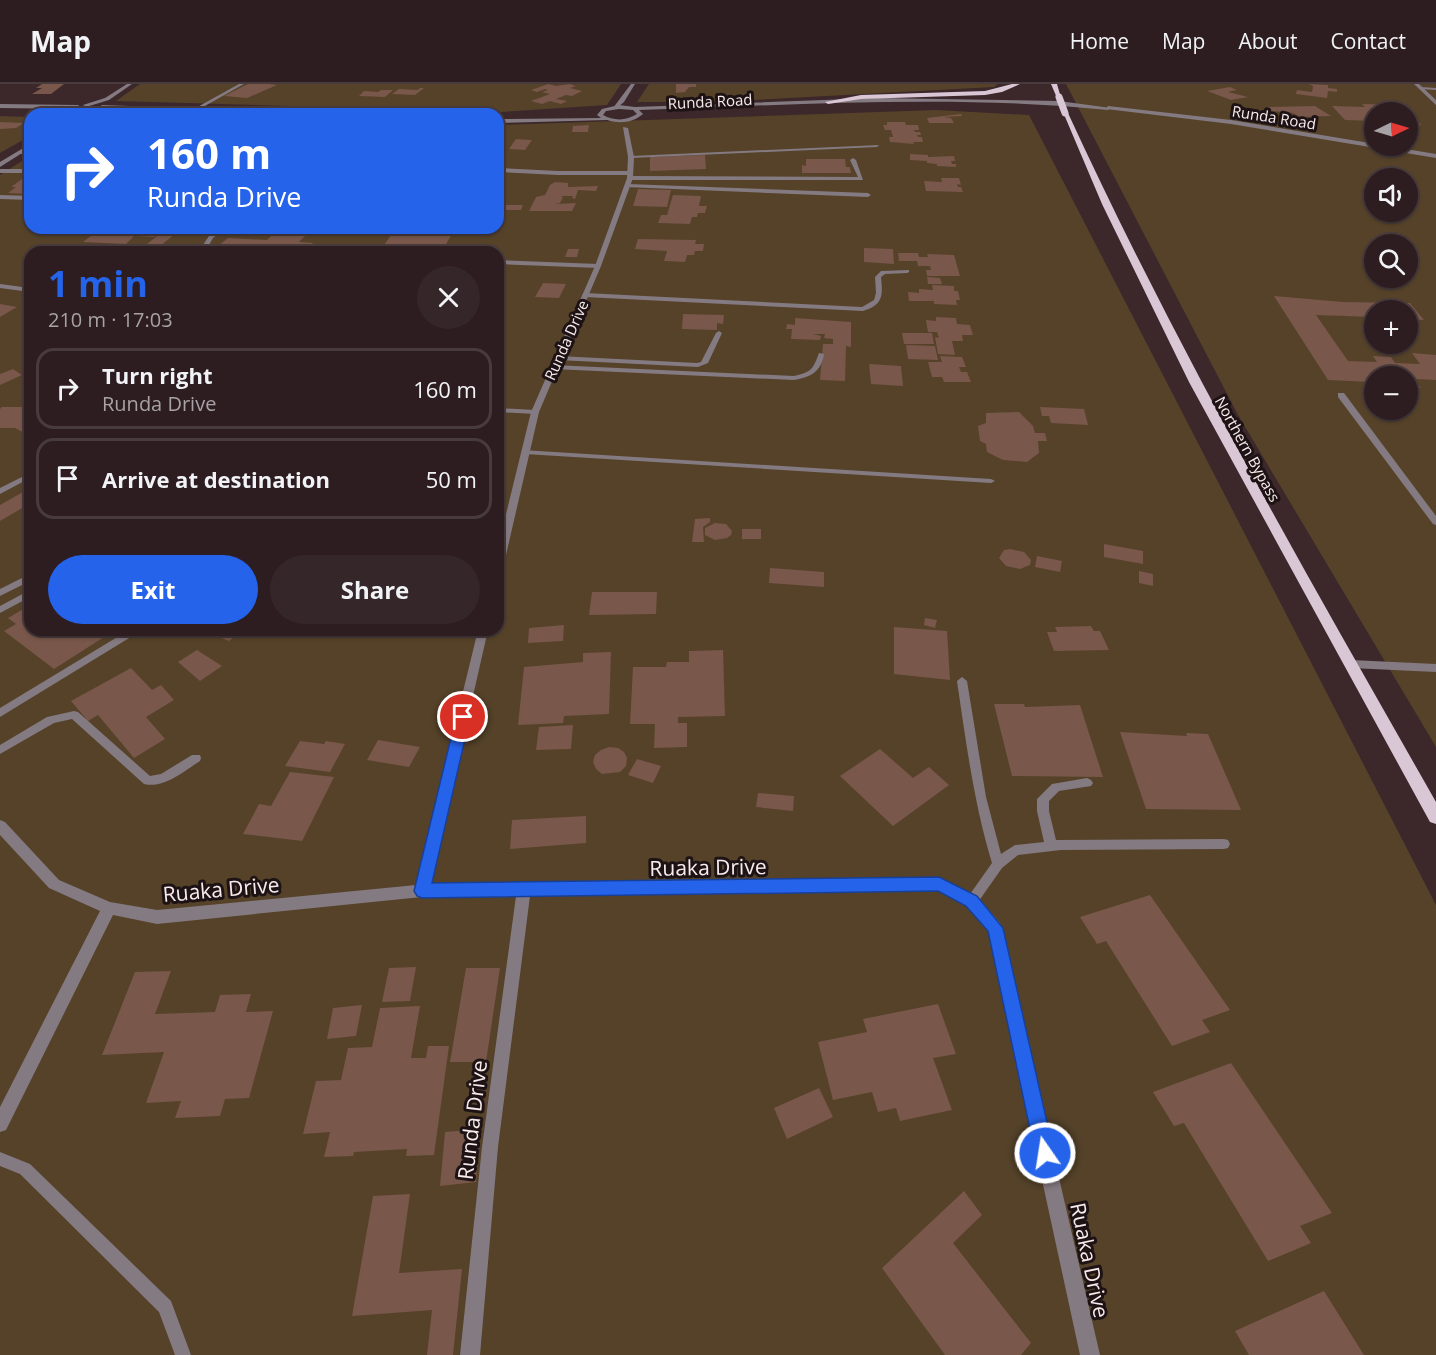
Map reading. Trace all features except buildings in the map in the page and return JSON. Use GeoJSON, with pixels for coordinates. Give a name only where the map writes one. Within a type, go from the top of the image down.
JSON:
{"type":"FeatureCollection","features":[{"type":"Feature","properties":{"kind":"main road"},"geometry":{"type":"LineString","coordinates":[[828,102],[861,97],[985,93],[1000,91],[1017,84]]}},
{"type":"Feature","properties":{"kind":"main road","name":"Northern Bypass"},"geometry":{"type":"LineString","coordinates":[[1054,84],[1117,229],[1213,418],[1436,817]]}},
{"type":"Feature","properties":{"kind":"street"},"geometry":{"type":"LineString","coordinates":[[0,106],[86,105],[107,99],[130,84]]}},
{"type":"Feature","properties":{"kind":"street"},"geometry":{"type":"LineString","coordinates":[[615,107],[622,101],[633,84]]}},
{"type":"Feature","properties":{"kind":"street"},"geometry":{"type":"LineString","coordinates":[[1420,88],[1436,103]]}},
{"type":"Feature","properties":{"kind":"street"},"geometry":{"type":"LineString","coordinates":[[102,106],[107,99]]}},
{"type":"Feature","properties":{"kind":"street"},"geometry":{"type":"LineString","coordinates":[[614,120],[625,128],[640,112],[622,101]]}},
{"type":"Feature","properties":{"kind":"street","name":"Runda Road"},"geometry":{"type":"LineString","coordinates":[[633,108],[828,102],[1059,102],[1231,122],[1436,156]]}},
{"type":"Feature","properties":{"kind":"street"},"geometry":{"type":"LineString","coordinates":[[86,105],[148,108]]}},
{"type":"Feature","properties":{"kind":"street","name":"Runda Road"},"geometry":{"type":"LineString","coordinates":[[635,118],[879,105],[1108,108]]}},
{"type":"Feature","properties":{"kind":"street"},"geometry":{"type":"LineString","coordinates":[[72,108],[78,106]]}},
{"type":"Feature","properties":{"kind":"street"},"geometry":{"type":"LineString","coordinates":[[504,116],[604,110],[615,107],[633,108]]}},
{"type":"Feature","properties":{"kind":"street"},"geometry":{"type":"LineString","coordinates":[[604,110],[600,113],[605,119]]}},
{"type":"Feature","properties":{"kind":"street"},"geometry":{"type":"LineString","coordinates":[[0,111],[24,112]]}},
{"type":"Feature","properties":{"kind":"street"},"geometry":{"type":"LineString","coordinates":[[504,121],[635,118]]}},
{"type":"Feature","properties":{"kind":"street","name":"Runda Drive"},"geometry":{"type":"LineString","coordinates":[[504,542],[535,412],[598,266],[629,179],[631,156],[625,128]]}},
{"type":"Feature","properties":{"kind":"street"},"geometry":{"type":"LineString","coordinates":[[0,165],[24,150]]}},
{"type":"Feature","properties":{"kind":"street"},"geometry":{"type":"LineString","coordinates":[[422,891],[482,636]]}},
{"type":"Feature","properties":{"kind":"street","name":"Ruaka Drive"},"geometry":{"type":"LineString","coordinates":[[0,826],[54,884],[109,908],[157,917],[422,891],[939,884],[972,901],[995,928],[1090,1355]]}},
{"type":"Feature","properties":{"kind":"street","name":"Runda Drive"},"geometry":{"type":"LineString","coordinates":[[470,1355],[490,1147],[524,891]]}},
{"type":"Feature","properties":{"kind":"street"},"geometry":{"type":"LineString","coordinates":[[0,1124],[109,908]]}},
{"type":"Feature","properties":{"kind":"lane"},"geometry":{"type":"LineString","coordinates":[[198,108],[242,84]]}},
{"type":"Feature","properties":{"kind":"lane"},"geometry":{"type":"LineString","coordinates":[[1420,88],[1436,91]]}},
{"type":"Feature","properties":{"kind":"lane"},"geometry":{"type":"LineString","coordinates":[[631,156],[877,146]]}},
{"type":"Feature","properties":{"kind":"lane"},"geometry":{"type":"LineString","coordinates":[[19,153],[24,153]]}},
{"type":"Feature","properties":{"kind":"lane"},"geometry":{"type":"LineString","coordinates":[[629,179],[754,177],[859,179],[862,177],[852,160]]}},
{"type":"Feature","properties":{"kind":"lane"},"geometry":{"type":"LineString","coordinates":[[504,170],[868,195]]}},
{"type":"Feature","properties":{"kind":"lane"},"geometry":{"type":"LineString","coordinates":[[0,171],[24,171]]}},
{"type":"Feature","properties":{"kind":"lane"},"geometry":{"type":"LineString","coordinates":[[0,197],[24,198]]}},
{"type":"Feature","properties":{"kind":"lane"},"geometry":{"type":"LineString","coordinates":[[206,246],[215,234]]}},
{"type":"Feature","properties":{"kind":"lane"},"geometry":{"type":"LineString","coordinates":[[504,262],[598,266]]}},
{"type":"Feature","properties":{"kind":"lane"},"geometry":{"type":"LineString","coordinates":[[585,295],[863,309],[874,305],[880,296],[878,277],[883,272],[907,270]]}},
{"type":"Feature","properties":{"kind":"lane"},"geometry":{"type":"LineString","coordinates":[[0,286],[24,289]]}},
{"type":"Feature","properties":{"kind":"lane"},"geometry":{"type":"LineString","coordinates":[[558,358],[698,365],[704,363],[719,333]]}},
{"type":"Feature","properties":{"kind":"lane"},"geometry":{"type":"LineString","coordinates":[[553,367],[794,378],[816,371],[820,366],[821,354]]}},
{"type":"Feature","properties":{"kind":"lane"},"geometry":{"type":"LineString","coordinates":[[1341,395],[1436,522]]}},
{"type":"Feature","properties":{"kind":"lane"},"geometry":{"type":"LineString","coordinates":[[504,410],[535,412]]}},
{"type":"Feature","properties":{"kind":"lane"},"geometry":{"type":"LineString","coordinates":[[525,452],[991,481]]}},
{"type":"Feature","properties":{"kind":"lane"},"geometry":{"type":"LineString","coordinates":[[0,491],[24,478]]}},
{"type":"Feature","properties":{"kind":"lane"},"geometry":{"type":"LineString","coordinates":[[0,593],[24,580]]}},
{"type":"Feature","properties":{"kind":"lane"},"geometry":{"type":"LineString","coordinates":[[0,610],[24,596]]}},
{"type":"Feature","properties":{"kind":"lane"},"geometry":{"type":"LineString","coordinates":[[0,713],[126,636]]}},
{"type":"Feature","properties":{"kind":"lane"},"geometry":{"type":"LineString","coordinates":[[1351,664],[1436,668]]}},
{"type":"Feature","properties":{"kind":"lane"},"geometry":{"type":"LineString","coordinates":[[962,681],[985,824],[998,864]]}},
{"type":"Feature","properties":{"kind":"lane"},"geometry":{"type":"LineString","coordinates":[[0,750],[51,720],[74,715],[148,781],[164,778],[195,758]]}},
{"type":"Feature","properties":{"kind":"lane"},"geometry":{"type":"LineString","coordinates":[[1051,846],[1043,811],[1043,799],[1056,788],[1087,783]]}},
{"type":"Feature","properties":{"kind":"lane"},"geometry":{"type":"LineString","coordinates":[[972,901],[998,864],[1015,850],[1051,846],[1224,844]]}},
{"type":"Feature","properties":{"kind":"lane"},"geometry":{"type":"LineString","coordinates":[[0,1159],[25,1169],[165,1307],[183,1355]]}},
{"type":"Feature","properties":{"kind":"shaded area"},"geometry":{"type":"Polygon","coordinates":[[[140,84],[621,84],[607,105],[504,112],[504,108],[292,108],[288,106],[116,101],[140,84]]]}},
{"type":"Feature","properties":{"kind":"shaded area"},"geometry":{"type":"Polygon","coordinates":[[[649,84],[998,84],[994,87],[716,102],[637,102],[649,84]]]}},
{"type":"Feature","properties":{"kind":"shaded area"},"geometry":{"type":"Polygon","coordinates":[[[1066,84],[1436,84],[1436,747],[1238,415],[1066,84]]]}},
{"type":"Feature","properties":{"kind":"shaded area"},"geometry":{"type":"Polygon","coordinates":[[[936,110],[1029,115],[1436,905],[1436,1355],[0,1355],[0,175],[24,160],[24,234],[504,234],[504,125],[936,110]]]}},
{"type":"Feature","properties":{"kind":"shaded area"},"geometry":{"type":"Polygon","coordinates":[[[0,116],[24,117],[24,139],[0,153],[0,116]]]}},
{"type":"Feature","properties":{"kind":"route"},"geometry":{"type":"LineString","coordinates":[[463,717],[422,891],[939,884],[972,901],[995,928],[1045,1153]]}}]}
